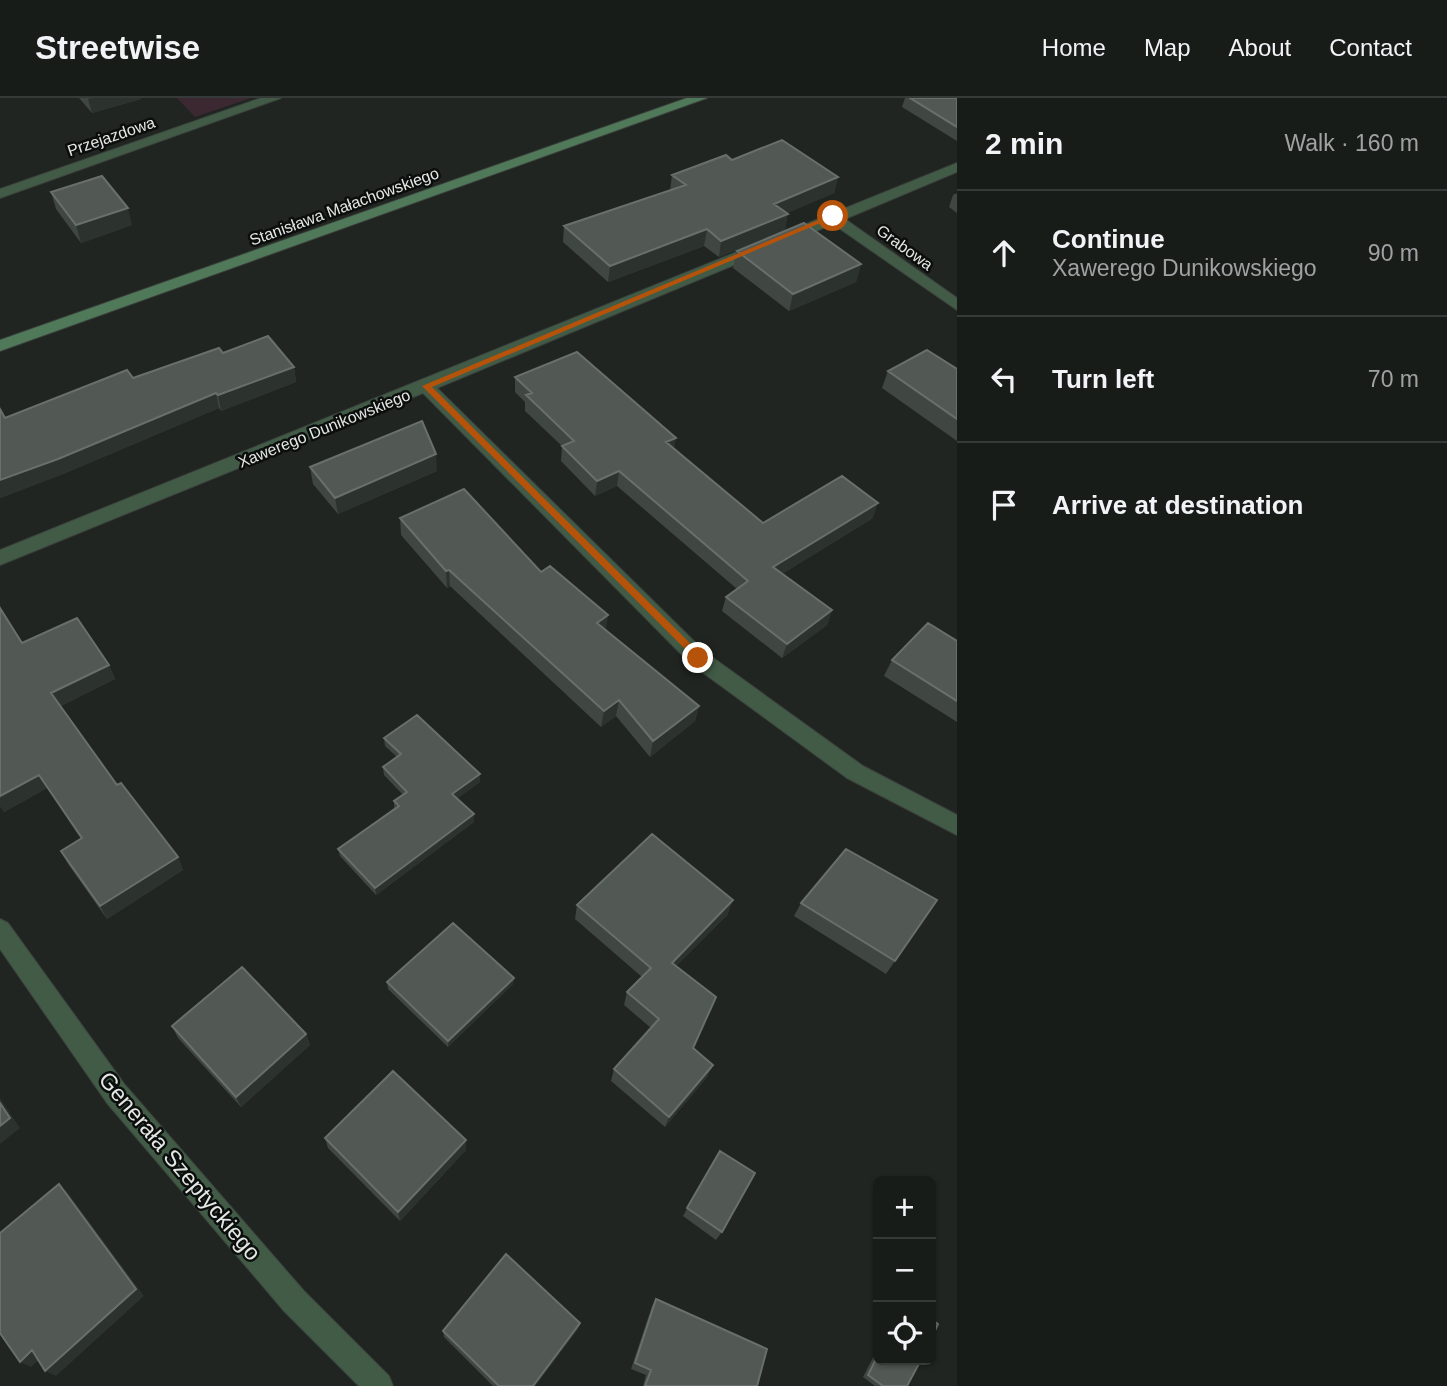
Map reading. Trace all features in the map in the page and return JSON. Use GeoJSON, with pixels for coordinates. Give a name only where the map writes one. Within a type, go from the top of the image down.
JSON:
{"type":"FeatureCollection","features":[{"type":"Feature","properties":{"kind":"street","name":"Przejazdowa"},"geometry":{"type":"LineString","coordinates":[[0,194],[274,98]]}},
{"type":"Feature","properties":{"kind":"street","name":"Stanisława Małachowskiego"},"geometry":{"type":"LineString","coordinates":[[0,346],[700,98]]}},
{"type":"Feature","properties":{"kind":"street","name":"Xawerego Dunikowskiego"},"geometry":{"type":"LineString","coordinates":[[0,558],[957,167]]}},
{"type":"Feature","properties":{"kind":"street","name":"Grabowa"},"geometry":{"type":"LineString","coordinates":[[833,216],[957,305]]}},
{"type":"Feature","properties":{"kind":"street"},"geometry":{"type":"LineString","coordinates":[[426,386],[698,658],[855,772],[957,826]]}},
{"type":"Feature","properties":{"kind":"street","name":"Generała Szeptyckiego"},"geometry":{"type":"LineString","coordinates":[[0,930],[116,1094],[293,1301],[379,1386]]}},
{"type":"Feature","properties":{"kind":"shaded area"},"geometry":{"type":"Polygon","coordinates":[[[177,98],[251,98],[195,117],[177,98]]]}},
{"type":"Feature","properties":{"kind":"building"},"geometry":{"type":"Polygon","coordinates":[[[910,98],[957,98],[957,127],[910,98]]]}},
{"type":"Feature","properties":{"kind":"building"},"geometry":{"type":"Polygon","coordinates":[[[782,140],[838,177],[774,204],[788,214],[721,241],[707,229],[610,266],[564,226],[686,185],[672,175],[726,155],[732,160],[782,140]]]}},
{"type":"Feature","properties":{"kind":"building"},"geometry":{"type":"Polygon","coordinates":[[[102,176],[128,208],[76,225],[51,192],[102,176]]]}},
{"type":"Feature","properties":{"kind":"building"},"geometry":{"type":"Polygon","coordinates":[[[804,223],[861,264],[793,294],[737,251],[804,223]]]}},
{"type":"Feature","properties":{"kind":"building"},"geometry":{"type":"Polygon","coordinates":[[[268,336],[294,367],[218,395],[216,393],[58,459],[0,480],[0,409],[5,418],[127,370],[133,378],[219,348],[223,353],[268,336]]]}},
{"type":"Feature","properties":{"kind":"building"},"geometry":{"type":"Polygon","coordinates":[[[927,350],[957,369],[957,419],[888,371],[927,350]]]}},
{"type":"Feature","properties":{"kind":"building"},"geometry":{"type":"Polygon","coordinates":[[[577,352],[676,438],[666,442],[763,523],[842,476],[878,503],[773,567],[832,610],[787,644],[726,597],[748,581],[619,471],[597,481],[562,446],[574,441],[526,395],[532,393],[515,377],[577,352]]]}},
{"type":"Feature","properties":{"kind":"building"},"geometry":{"type":"Polygon","coordinates":[[[422,421],[436,454],[335,498],[310,467],[422,421]]]}},
{"type":"Feature","properties":{"kind":"building"},"geometry":{"type":"Polygon","coordinates":[[[464,489],[541,572],[550,566],[608,615],[597,623],[699,706],[653,741],[619,700],[604,711],[449,570],[446,571],[400,518],[464,489]]]}},
{"type":"Feature","properties":{"kind":"building"},"geometry":{"type":"Polygon","coordinates":[[[0,608],[22,643],[77,618],[109,665],[51,693],[117,785],[121,783],[178,857],[100,906],[61,851],[82,838],[39,775],[0,796],[0,608]]]}},
{"type":"Feature","properties":{"kind":"building"},"geometry":{"type":"Polygon","coordinates":[[[928,623],[957,641],[957,701],[892,660],[928,623]]]}},
{"type":"Feature","properties":{"kind":"building"},"geometry":{"type":"Polygon","coordinates":[[[417,715],[480,774],[452,794],[474,814],[375,888],[338,849],[399,806],[394,801],[407,792],[383,767],[401,754],[384,738],[417,715]]]}},
{"type":"Feature","properties":{"kind":"building"},"geometry":{"type":"Polygon","coordinates":[[[652,834],[733,900],[672,963],[716,997],[693,1048],[713,1065],[669,1117],[614,1069],[659,1019],[627,992],[651,968],[577,905],[652,834]]]}},
{"type":"Feature","properties":{"kind":"building"},"geometry":{"type":"Polygon","coordinates":[[[846,849],[937,900],[895,961],[801,903],[846,849]]]}},
{"type":"Feature","properties":{"kind":"building"},"geometry":{"type":"Polygon","coordinates":[[[453,923],[514,978],[448,1041],[387,982],[453,923]]]}},
{"type":"Feature","properties":{"kind":"building"},"geometry":{"type":"Polygon","coordinates":[[[242,967],[306,1034],[236,1097],[172,1026],[242,967]]]}},
{"type":"Feature","properties":{"kind":"building"},"geometry":{"type":"Polygon","coordinates":[[[393,1071],[466,1140],[398,1212],[325,1138],[393,1071]]]}},
{"type":"Feature","properties":{"kind":"building"},"geometry":{"type":"Polygon","coordinates":[[[0,1103],[10,1118],[0,1126],[0,1103]]]}},
{"type":"Feature","properties":{"kind":"building"},"geometry":{"type":"Polygon","coordinates":[[[720,1151],[755,1173],[722,1232],[687,1208],[720,1151]]]}},
{"type":"Feature","properties":{"kind":"building"},"geometry":{"type":"Polygon","coordinates":[[[59,1184],[136,1289],[45,1371],[32,1350],[20,1362],[0,1333],[0,1233],[59,1184]]]}},
{"type":"Feature","properties":{"kind":"building"},"geometry":{"type":"Polygon","coordinates":[[[506,1254],[580,1323],[533,1386],[499,1386],[443,1331],[506,1254]]]}},
{"type":"Feature","properties":{"kind":"building"},"geometry":{"type":"Polygon","coordinates":[[[656,1299],[767,1349],[757,1386],[645,1386],[651,1370],[635,1363],[656,1299]]]}},
{"type":"Feature","properties":{"kind":"building"},"geometry":{"type":"Polygon","coordinates":[[[873,1365],[918,1365],[907,1386],[883,1386],[868,1375],[873,1365]]]}},
{"type":"Feature","properties":{"kind":"route"},"geometry":{"type":"LineString","coordinates":[[698,658],[426,386],[833,216]]}}]}
